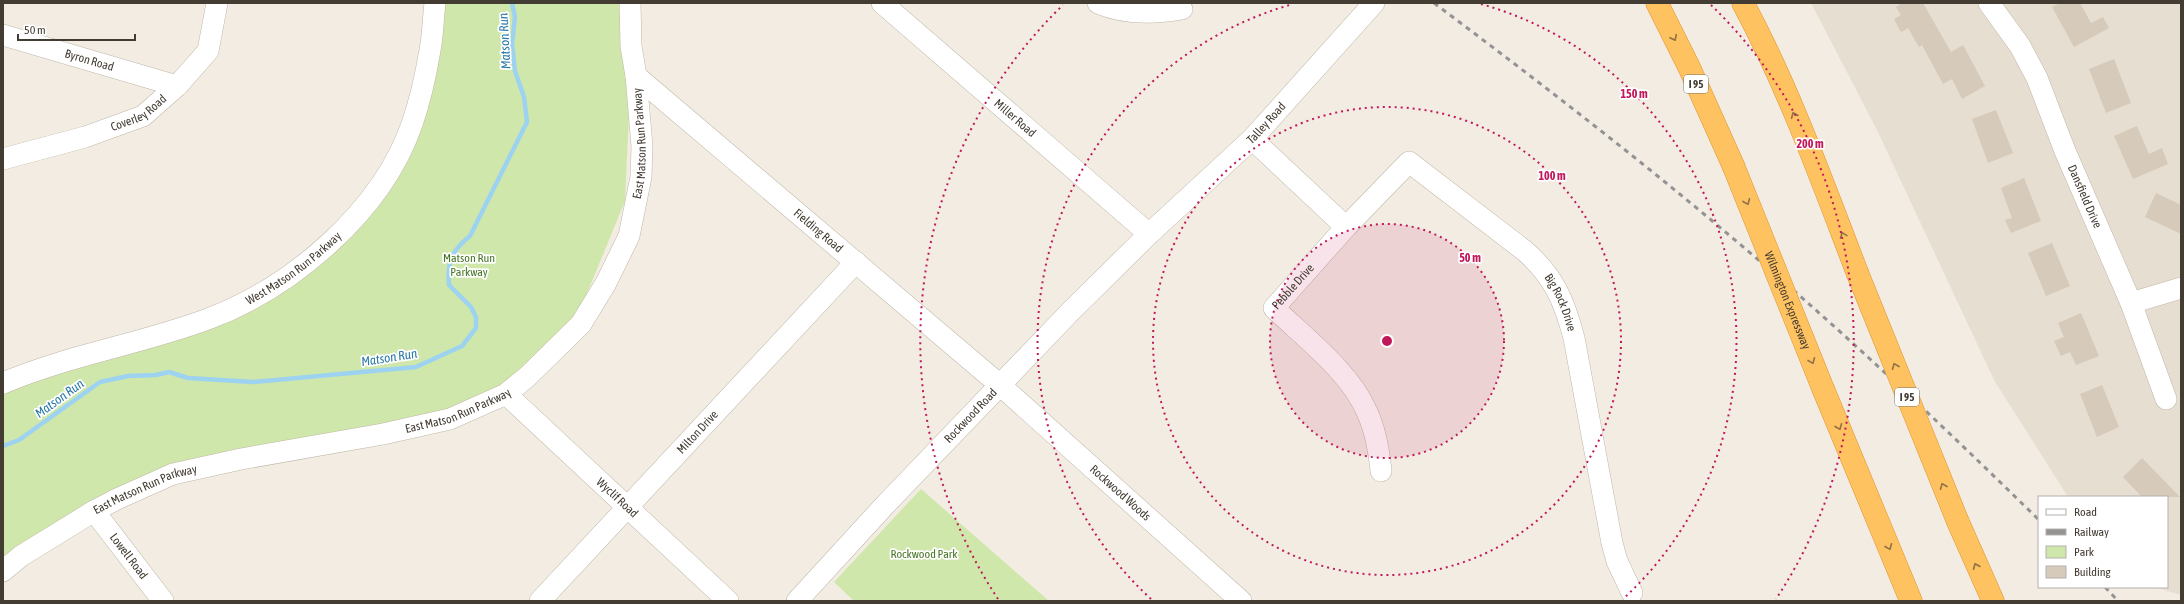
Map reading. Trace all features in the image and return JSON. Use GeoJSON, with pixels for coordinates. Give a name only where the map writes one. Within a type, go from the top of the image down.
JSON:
{"type":"FeatureCollection","features":[{"type":"Feature","properties":{"kind":"highway","name":"Wilmington Expressway"},"geometry":{"type":"LineString","coordinates":[[1657,3],[1689,67],[1733,166],[1911,601]]}},
{"type":"Feature","properties":{"kind":"highway","name":"I 95"},"geometry":{"type":"LineString","coordinates":[[1743,3],[1776,70],[1811,154],[1958,522],[1992,601]]}},
{"type":"Feature","properties":{"kind":"street","name":"Coverley Road"},"geometry":{"type":"LineString","coordinates":[[3,158],[84,137],[143,116],[176,86],[208,51],[217,3]]}},
{"type":"Feature","properties":{"kind":"street","name":"West Matson Run Parkway"},"geometry":{"type":"LineString","coordinates":[[3,383],[33,370],[208,318],[269,289],[324,249],[345,229],[352,219],[370,200],[403,146],[412,123],[430,50],[434,3]]}},
{"type":"Feature","properties":{"kind":"street","name":"East Matson Run Parkway"},"geometry":{"type":"LineString","coordinates":[[3,571],[21,556],[94,511],[147,485],[196,468],[419,427],[450,419],[506,394],[546,361],[581,324],[606,283],[629,236],[641,176],[642,146],[636,76],[631,46],[630,3]]}},
{"type":"Feature","properties":{"kind":"street","name":"Miller Road"},"geometry":{"type":"LineString","coordinates":[[882,3],[1149,234]]}},
{"type":"Feature","properties":{"kind":"street"},"geometry":{"type":"LineString","coordinates":[[1098,3],[1120,10],[1136,12],[1182,9]]}},
{"type":"Feature","properties":{"kind":"street","name":"Talley Road"},"geometry":{"type":"LineString","coordinates":[[1149,234],[1252,139],[1374,3]]}},
{"type":"Feature","properties":{"kind":"street","name":"Dansfield Drive"},"geometry":{"type":"LineString","coordinates":[[1989,3],[2020,46],[2037,78],[2065,151],[2131,303],[2166,398]]}},
{"type":"Feature","properties":{"kind":"street","name":"Byron Road"},"geometry":{"type":"LineString","coordinates":[[3,35],[176,86]]}},
{"type":"Feature","properties":{"kind":"street","name":"Fielding Road"},"geometry":{"type":"LineString","coordinates":[[636,76],[1000,385]]}},
{"type":"Feature","properties":{"kind":"street"},"geometry":{"type":"LineString","coordinates":[[1252,139],[1346,227]]}},
{"type":"Feature","properties":{"kind":"street","name":"Big Rock Drive"},"geometry":{"type":"LineString","coordinates":[[1346,227],[1409,162],[1541,265],[1554,282],[1568,316],[1612,543],[1617,560],[1632,593]]}},
{"type":"Feature","properties":{"kind":"street","name":"Pebble Drive"},"geometry":{"type":"LineString","coordinates":[[1346,227],[1274,308],[1341,373],[1357,393],[1374,430],[1382,472]]}},
{"type":"Feature","properties":{"kind":"street","name":"Rockwood Road"},"geometry":{"type":"LineString","coordinates":[[797,601],[1070,312],[1149,234]]}},
{"type":"Feature","properties":{"kind":"street","name":"Milton Drive"},"geometry":{"type":"LineString","coordinates":[[540,601],[856,262]]}},
{"type":"Feature","properties":{"kind":"street"},"geometry":{"type":"LineString","coordinates":[[2131,303],[2181,288]]}},
{"type":"Feature","properties":{"kind":"street","name":"Rockwood Woods"},"geometry":{"type":"LineString","coordinates":[[1000,385],[1241,601]]}},
{"type":"Feature","properties":{"kind":"street","name":"Wyclif Road"},"geometry":{"type":"LineString","coordinates":[[506,394],[728,601]]}},
{"type":"Feature","properties":{"kind":"street","name":"Lowell Road"},"geometry":{"type":"LineString","coordinates":[[94,511],[163,601]]}},
{"type":"Feature","properties":{"kind":"shaded area"},"geometry":{"type":"Polygon","coordinates":[[[1811,3],[2181,3],[2181,595],[2157,588],[2168,588],[2168,496],[2067,496],[1994,380],[1877,130],[1811,3]]]}},
{"type":"Feature","properties":{"kind":"green space","name":"Matson Run Parkway"},"geometry":{"type":"Polygon","coordinates":[[[436,3],[634,3],[625,201],[569,337],[506,394],[419,427],[196,468],[3,572],[3,383],[239,305],[303,265],[388,175],[436,3]]]}},
{"type":"Feature","properties":{"kind":"green space","name":"Rockwood Park"},"geometry":{"type":"Polygon","coordinates":[[[921,489],[1049,601],[854,601],[834,582],[921,489]]]}},
{"type":"Feature","properties":{"kind":"building"},"geometry":{"type":"Polygon","coordinates":[[[1902,3],[1923,3],[1951,52],[1963,45],[1985,86],[1962,99],[1952,79],[1943,84],[1922,45],[1919,47],[1908,28],[1901,32],[1894,19],[1901,15],[1896,7],[1902,3]]]}},
{"type":"Feature","properties":{"kind":"building"},"geometry":{"type":"Polygon","coordinates":[[[2060,3],[2080,3],[2091,23],[2103,17],[2109,28],[2074,47],[2052,7],[2060,3]]]}},
{"type":"Feature","properties":{"kind":"building"},"geometry":{"type":"Polygon","coordinates":[[[2114,59],[2131,103],[2106,113],[2089,69],[2114,59]]]}},
{"type":"Feature","properties":{"kind":"building"},"geometry":{"type":"Polygon","coordinates":[[[1996,110],[2013,153],[1988,163],[1972,119],[1996,110]]]}},
{"type":"Feature","properties":{"kind":"building"},"geometry":{"type":"Polygon","coordinates":[[[2137,126],[2149,154],[2162,148],[2168,164],[2133,179],[2114,136],[2137,126]]]}},
{"type":"Feature","properties":{"kind":"building"},"geometry":{"type":"Polygon","coordinates":[[[2024,178],[2041,221],[2011,233],[2005,220],[2012,218],[2001,188],[2024,178]]]}},
{"type":"Feature","properties":{"kind":"building"},"geometry":{"type":"Polygon","coordinates":[[[2156,193],[2181,205],[2181,234],[2145,217],[2156,193]]]}},
{"type":"Feature","properties":{"kind":"building"},"geometry":{"type":"Polygon","coordinates":[[[2052,243],[2070,286],[2046,296],[2028,253],[2052,243]]]}},
{"type":"Feature","properties":{"kind":"building"},"geometry":{"type":"Polygon","coordinates":[[[2081,313],[2099,356],[2076,365],[2070,352],[2061,356],[2054,341],[2064,337],[2058,323],[2081,313]]]}},
{"type":"Feature","properties":{"kind":"building"},"geometry":{"type":"Polygon","coordinates":[[[2102,385],[2119,427],[2097,437],[2080,394],[2102,385]]]}},
{"type":"Feature","properties":{"kind":"building"},"geometry":{"type":"Polygon","coordinates":[[[2142,458],[2180,497],[2141,496],[2123,477],[2142,458]]]}},
{"type":"Feature","properties":{"kind":"waterway","name":"Matson Run"},"geometry":{"type":"LineString","coordinates":[[3,446],[19,440],[100,382],[128,376],[156,375],[169,372],[188,378],[253,382],[416,367],[462,346],[476,328],[476,317],[471,307],[449,285],[450,263],[459,246],[470,236],[527,122],[524,97],[515,71],[512,44],[515,17],[512,3]]}},
{"type":"Feature","properties":{"kind":"railway"},"geometry":{"type":"LineString","coordinates":[[1434,3],[1590,122],[1742,246],[1893,380],[2038,519]]}},
{"type":"Feature","properties":{"kind":"railway"},"geometry":{"type":"LineString","coordinates":[[2106,588],[2118,601]]}}]}
